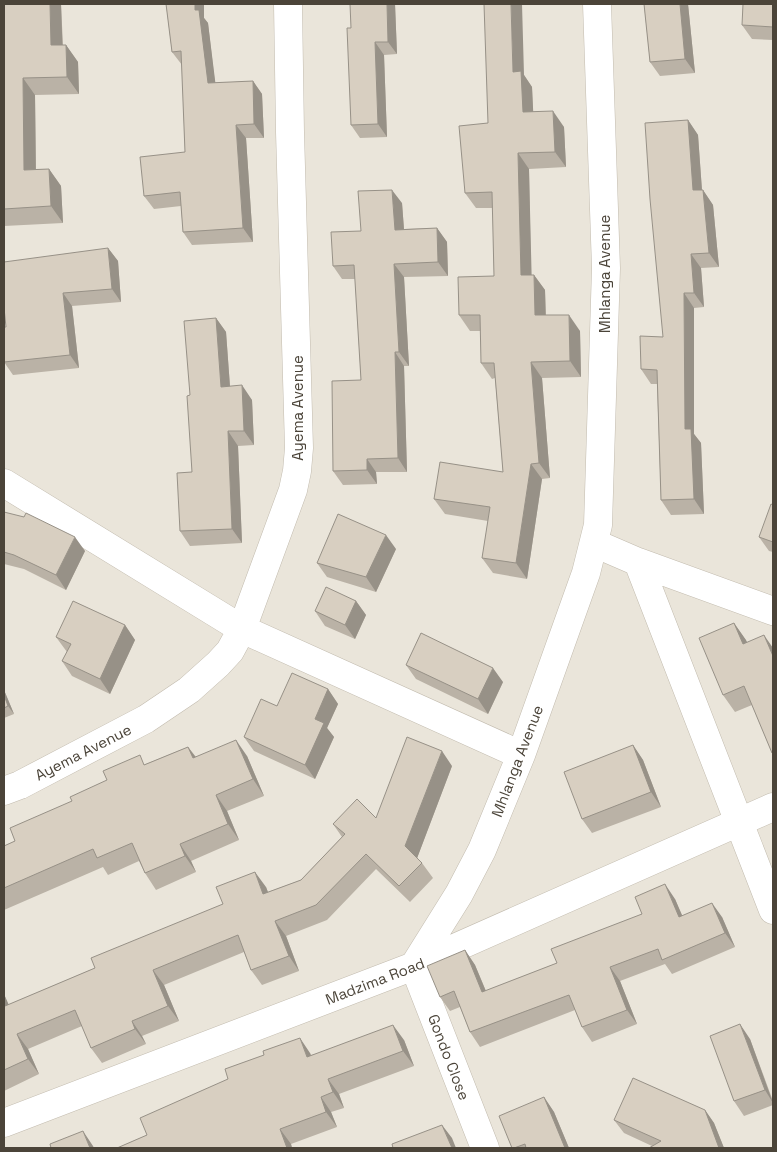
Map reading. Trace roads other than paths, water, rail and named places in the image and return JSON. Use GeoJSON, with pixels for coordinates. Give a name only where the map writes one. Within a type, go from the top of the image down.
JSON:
{"type":"FeatureCollection","features":[{"type":"Feature","properties":{"kind":"street","name":"Ayema Avenue"},"geometry":{"type":"LineString","coordinates":[[4,791],[20,785],[146,719],[189,690],[230,651],[242,630],[293,490],[298,463],[298,387],[288,4]]}},
{"type":"Feature","properties":{"kind":"street","name":"Mhlanga Avenue"},"geometry":{"type":"LineString","coordinates":[[414,966],[459,894],[482,850],[521,755],[586,573],[598,525],[606,268],[596,4]]}},
{"type":"Feature","properties":{"kind":"street"},"geometry":{"type":"LineString","coordinates":[[4,483],[242,630],[521,755]]}},
{"type":"Feature","properties":{"kind":"street"},"geometry":{"type":"LineString","coordinates":[[594,543],[638,562],[773,611]]}},
{"type":"Feature","properties":{"kind":"street"},"geometry":{"type":"LineString","coordinates":[[638,562],[773,910]]}},
{"type":"Feature","properties":{"kind":"street","name":"Madzima Road"},"geometry":{"type":"LineString","coordinates":[[4,1123],[414,966],[773,807]]}},
{"type":"Feature","properties":{"kind":"street","name":"Gondo Close"},"geometry":{"type":"LineString","coordinates":[[414,966],[485,1148]]}}]}
